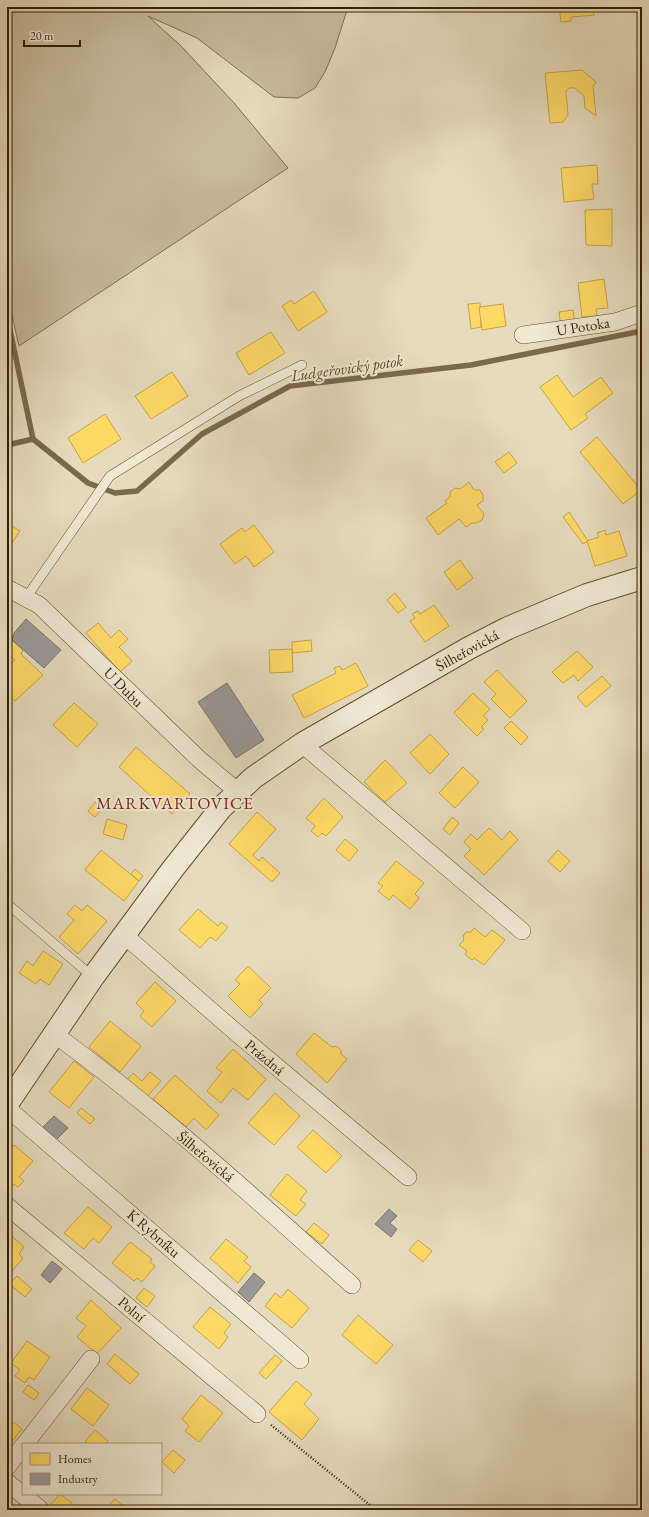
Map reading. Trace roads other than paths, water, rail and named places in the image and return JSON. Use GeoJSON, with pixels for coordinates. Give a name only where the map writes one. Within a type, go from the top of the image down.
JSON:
{"type":"FeatureCollection","features":[{"type":"Feature","properties":{"kind":"street","name":"U Potoka"},"geometry":{"type":"LineString","coordinates":[[523,335],[615,322],[642,313]]}},
{"type":"Feature","properties":{"kind":"street","name":"Šilheřovická"},"geometry":{"type":"LineString","coordinates":[[7,1104],[54,1034],[124,935],[202,831],[221,808],[238,791],[265,769],[302,744],[469,648],[508,628],[581,598],[642,578]]}},
{"type":"Feature","properties":{"kind":"street","name":"U Dubu"},"geometry":{"type":"LineString","coordinates":[[7,588],[39,605],[200,760],[238,791]]}},
{"type":"Feature","properties":{"kind":"street"},"geometry":{"type":"LineString","coordinates":[[302,744],[522,931]]}},
{"type":"Feature","properties":{"kind":"street","name":"Prázdná"},"geometry":{"type":"LineString","coordinates":[[124,935],[239,1035],[408,1177]]}},
{"type":"Feature","properties":{"kind":"street","name":"Šilheřovická"},"geometry":{"type":"LineString","coordinates":[[54,1034],[102,1069],[241,1186],[352,1285]]}},
{"type":"Feature","properties":{"kind":"street","name":"K Rybníku"},"geometry":{"type":"LineString","coordinates":[[7,1108],[300,1360]]}},
{"type":"Feature","properties":{"kind":"street","name":"Polní"},"geometry":{"type":"LineString","coordinates":[[7,1206],[256,1414]]}},
{"type":"Feature","properties":{"kind":"street"},"geometry":{"type":"LineString","coordinates":[[26,1443],[91,1359]]}},
{"type":"Feature","properties":{"kind":"street"},"geometry":{"type":"LineString","coordinates":[[7,1467],[22,1448]]}},
{"type":"Feature","properties":{"kind":"street"},"geometry":{"type":"LineString","coordinates":[[7,1482],[22,1494]]}},
{"type":"Feature","properties":{"kind":"street"},"geometry":{"type":"LineString","coordinates":[[23,1495],[41,1510]]}},
{"type":"Feature","properties":{"kind":"lane"},"geometry":{"type":"LineString","coordinates":[[26,598],[110,476],[238,396],[302,365]]}},
{"type":"Feature","properties":{"kind":"lane"},"geometry":{"type":"LineString","coordinates":[[10,907],[93,978]]}},
{"type":"Feature","properties":{"kind":"waterway"},"geometry":{"type":"LineString","coordinates":[[7,316],[33,439]]}},
{"type":"Feature","properties":{"kind":"waterway","name":"Ludgeřovický potok"},"geometry":{"type":"LineString","coordinates":[[7,445],[33,439],[88,483],[115,493],[137,491],[202,434],[290,386],[471,365],[642,331]]}},
{"type":"Feature","properties":{"kind":"district","name":"MARKVARTOVICE"},"geometry":{"type":"Point","coordinates":[175,803]}}]}
